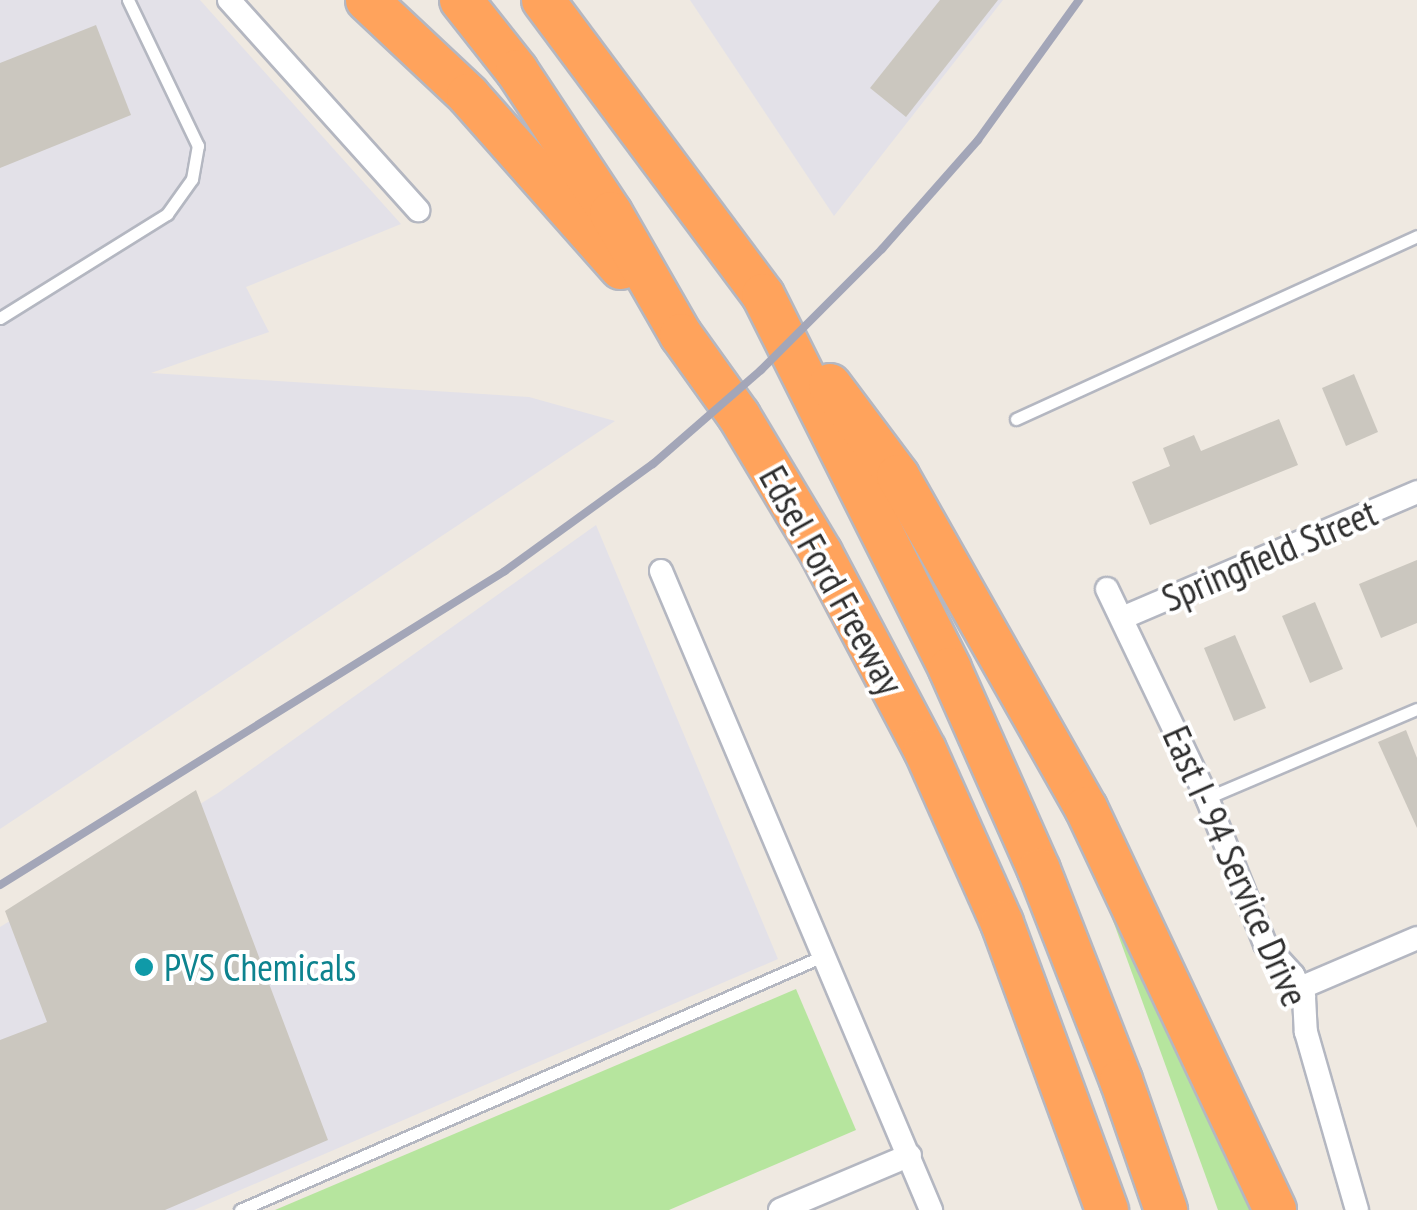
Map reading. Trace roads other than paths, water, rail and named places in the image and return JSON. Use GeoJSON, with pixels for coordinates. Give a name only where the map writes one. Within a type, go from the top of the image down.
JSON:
{"type":"FeatureCollection","features":[{"type":"Feature","properties":{"kind":"highway"},"geometry":{"type":"LineString","coordinates":[[366,0],[468,95],[681,336]]}},
{"type":"Feature","properties":{"kind":"highway","name":"Edsel Ford Freeway"},"geometry":{"type":"LineString","coordinates":[[461,0],[516,71],[611,213],[681,336],[740,416],[821,553],[925,750],[1002,923],[1107,1210]]}},
{"type":"Feature","properties":{"kind":"highway","name":"Edsel Ford Freeway"},"geometry":{"type":"LineString","coordinates":[[543,0],[763,295],[950,670],[1040,870],[1166,1210]]}},
{"type":"Feature","properties":{"kind":"highway"},"geometry":{"type":"LineString","coordinates":[[763,295],[898,476],[1076,792],[1275,1210]]}},
{"type":"Feature","properties":{"kind":"street"},"geometry":{"type":"LineString","coordinates":[[229,0],[418,210]]}},
{"type":"Feature","properties":{"kind":"street","name":"Springfield Street"},"geometry":{"type":"LineString","coordinates":[[1122,618],[1417,492]]}},
{"type":"Feature","properties":{"kind":"street"},"geometry":{"type":"LineString","coordinates":[[661,571],[931,1210]]}},
{"type":"Feature","properties":{"kind":"street","name":"East I- 94 Service Drive"},"geometry":{"type":"LineString","coordinates":[[1108,589],[1207,798],[1265,944],[1300,988],[1306,1032],[1357,1210]]}},
{"type":"Feature","properties":{"kind":"street"},"geometry":{"type":"LineString","coordinates":[[1300,988],[1417,938]]}},
{"type":"Feature","properties":{"kind":"street"},"geometry":{"type":"LineString","coordinates":[[780,1210],[910,1155]]}},
{"type":"Feature","properties":{"kind":"lane"},"geometry":{"type":"LineString","coordinates":[[0,318],[166,214],[192,180],[198,146],[128,0]]}},
{"type":"Feature","properties":{"kind":"lane"},"geometry":{"type":"LineString","coordinates":[[1016,419],[1417,236]]}},
{"type":"Feature","properties":{"kind":"lane"},"geometry":{"type":"LineString","coordinates":[[1207,798],[1417,709]]}},
{"type":"Feature","properties":{"kind":"lane"},"geometry":{"type":"LineString","coordinates":[[240,1210],[824,956]]}},
{"type":"Feature","properties":{"kind":"railway"},"geometry":{"type":"LineString","coordinates":[[0,885],[505,571],[653,464],[761,370],[882,249],[978,140],[1079,0]]}},
{"type":"Feature","properties":{"kind":"place","name":"PVS Chemicals"},"geometry":{"type":"Point","coordinates":[144,967]}}]}
